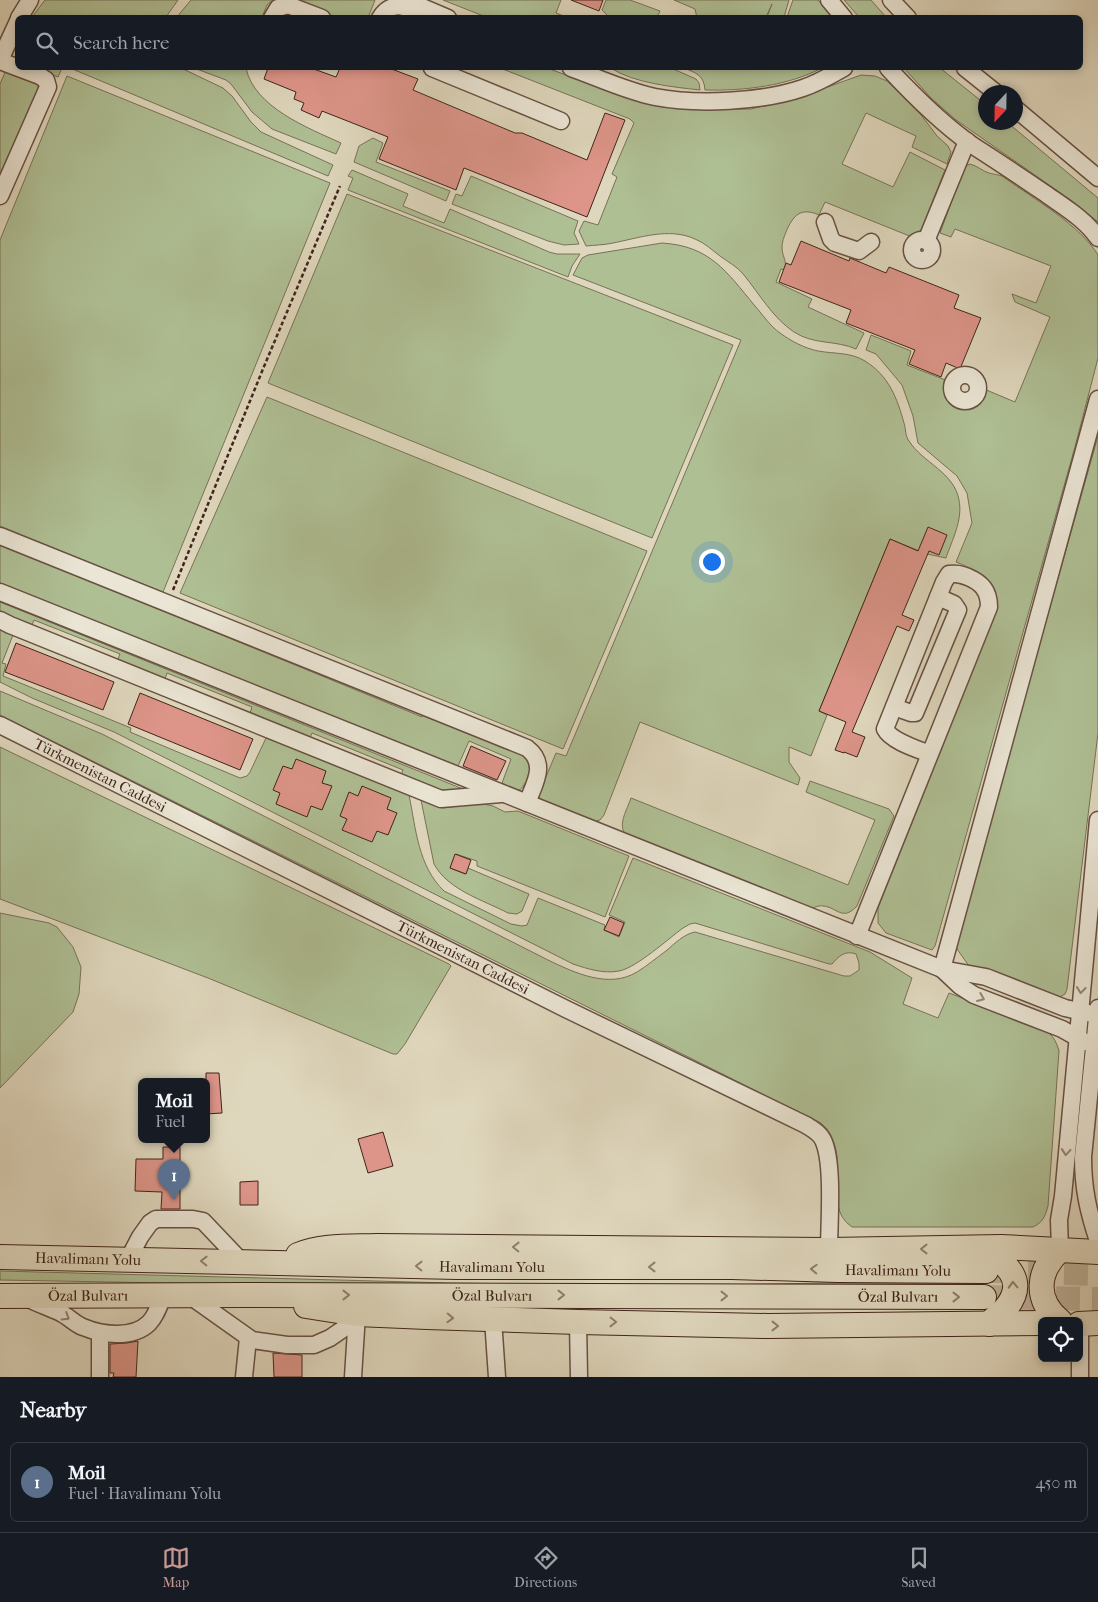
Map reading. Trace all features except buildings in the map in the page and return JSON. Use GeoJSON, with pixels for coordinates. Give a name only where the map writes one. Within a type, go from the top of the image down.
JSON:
{"type":"FeatureCollection","features":[{"type":"Feature","properties":{"kind":"highway"},"geometry":{"type":"LineString","coordinates":[[284,1263],[312,1250],[329,1247],[483,1246],[829,1250],[981,1248],[1098,1252]]}},
{"type":"Feature","properties":{"kind":"highway"},"geometry":{"type":"LineString","coordinates":[[981,1248],[1004,1262],[1014,1278],[1014,1295],[1006,1308],[989,1324]]}},
{"type":"Feature","properties":{"kind":"highway"},"geometry":{"type":"LineString","coordinates":[[1060,1250],[1046,1266],[1041,1287],[1047,1307],[1067,1317]]}},
{"type":"Feature","properties":{"kind":"highway","name":"Havalimanı Yolu"},"geometry":{"type":"LineString","coordinates":[[0,1257],[457,1267],[732,1266],[838,1270],[986,1271]]}},
{"type":"Feature","properties":{"kind":"highway"},"geometry":{"type":"LineString","coordinates":[[246,1294],[357,1314],[493,1319],[768,1326],[1038,1323]]}},
{"type":"Feature","properties":{"kind":"highway","name":"Özal Bulvarı"},"geometry":{"type":"LineString","coordinates":[[11,1296],[190,1296],[246,1294],[984,1297]]}},
{"type":"Feature","properties":{"kind":"street"},"geometry":{"type":"LineString","coordinates":[[21,15],[30,0]]}},
{"type":"Feature","properties":{"kind":"street"},"geometry":{"type":"LineString","coordinates":[[829,0],[842,15]]}},
{"type":"Feature","properties":{"kind":"street"},"geometry":{"type":"LineString","coordinates":[[891,0],[905,15]]}},
{"type":"Feature","properties":{"kind":"street"},"geometry":{"type":"LineString","coordinates":[[274,15],[278,8],[288,6],[314,15]]}},
{"type":"Feature","properties":{"kind":"street"},"geometry":{"type":"LineString","coordinates":[[382,15],[394,6],[409,6],[438,15]]}},
{"type":"Feature","properties":{"kind":"street"},"geometry":{"type":"LineString","coordinates":[[15,28],[0,60],[15,66]]}},
{"type":"Feature","properties":{"kind":"street"},"geometry":{"type":"LineString","coordinates":[[0,196],[48,87],[46,80],[25,70]]}},
{"type":"Feature","properties":{"kind":"street"},"geometry":{"type":"LineString","coordinates":[[437,70],[561,121]]}},
{"type":"Feature","properties":{"kind":"street"},"geometry":{"type":"LineString","coordinates":[[576,70],[636,92],[685,101],[749,99],[778,94],[804,88],[840,70]]}},
{"type":"Feature","properties":{"kind":"street"},"geometry":{"type":"LineString","coordinates":[[890,70],[911,93],[967,141],[1068,209],[1088,226],[1098,238]]}},
{"type":"Feature","properties":{"kind":"street"},"geometry":{"type":"LineString","coordinates":[[968,70],[986,85]]}},
{"type":"Feature","properties":{"kind":"street"},"geometry":{"type":"LineString","coordinates":[[1023,115],[1098,178]]}},
{"type":"Feature","properties":{"kind":"street"},"geometry":{"type":"LineString","coordinates":[[926,241],[967,141]]}},
{"type":"Feature","properties":{"kind":"street"},"geometry":{"type":"LineString","coordinates":[[825,222],[831,239],[835,243],[859,251],[871,242]]}},
{"type":"Feature","properties":{"kind":"street"},"geometry":{"type":"LineString","coordinates":[[942,969],[1098,399]]}},
{"type":"Feature","properties":{"kind":"street"},"geometry":{"type":"LineString","coordinates":[[0,536],[527,748],[537,758],[540,766],[527,804]]}},
{"type":"Feature","properties":{"kind":"street"},"geometry":{"type":"LineString","coordinates":[[857,936],[989,607],[989,600],[984,586],[977,581],[956,573],[949,574],[938,597],[885,729],[894,738],[930,754]]}},
{"type":"Feature","properties":{"kind":"street"},"geometry":{"type":"LineString","coordinates":[[0,592],[942,969],[996,980],[1065,1008],[1097,1015]]}},
{"type":"Feature","properties":{"kind":"street"},"geometry":{"type":"LineString","coordinates":[[894,707],[915,713],[958,610],[954,604],[938,597]]}},
{"type":"Feature","properties":{"kind":"street"},"geometry":{"type":"LineString","coordinates":[[0,620],[441,799],[503,794]]}},
{"type":"Feature","properties":{"kind":"street","name":"Türkmenistan Caddesi"},"geometry":{"type":"LineString","coordinates":[[0,725],[557,1004],[806,1125],[823,1140],[827,1154],[829,1168],[829,1250]]}},
{"type":"Feature","properties":{"kind":"street"},"geometry":{"type":"LineString","coordinates":[[1060,1250],[1059,1220],[1098,820]]}},
{"type":"Feature","properties":{"kind":"street"},"geometry":{"type":"LineString","coordinates":[[942,969],[960,986],[974,995],[1062,1028],[1077,1039],[1088,1043],[1095,1042]]}},
{"type":"Feature","properties":{"kind":"street"},"geometry":{"type":"LineString","coordinates":[[1097,1232],[1085,1194],[1083,1157],[1098,1008]]}},
{"type":"Feature","properties":{"kind":"street"},"geometry":{"type":"LineString","coordinates":[[128,1260],[140,1237],[150,1223],[156,1219],[193,1219],[203,1221],[242,1262]]}},
{"type":"Feature","properties":{"kind":"street"},"geometry":{"type":"LineString","coordinates":[[11,1296],[63,1314],[81,1326],[100,1334],[135,1332],[148,1325],[156,1315],[163,1296]]}},
{"type":"Feature","properties":{"kind":"street"},"geometry":{"type":"LineString","coordinates":[[190,1296],[248,1338],[287,1345],[314,1345],[330,1338],[343,1329],[357,1314]]}},
{"type":"Feature","properties":{"kind":"street"},"geometry":{"type":"LineString","coordinates":[[353,1377],[357,1314]]}},
{"type":"Feature","properties":{"kind":"street"},"geometry":{"type":"LineString","coordinates":[[493,1319],[497,1377]]}},
{"type":"Feature","properties":{"kind":"street"},"geometry":{"type":"LineString","coordinates":[[578,1322],[579,1377]]}},
{"type":"Feature","properties":{"kind":"street"},"geometry":{"type":"LineString","coordinates":[[100,1334],[100,1377]]}},
{"type":"Feature","properties":{"kind":"street"},"geometry":{"type":"LineString","coordinates":[[244,1377],[248,1338]]}},
{"type":"Feature","properties":{"kind":"street"},"geometry":{"type":"LineString","coordinates":[[1080,1362],[1080,1377]]}},
{"type":"Feature","properties":{"kind":"path"},"geometry":{"type":"LineString","coordinates":[[168,603],[340,186]]}},
{"type":"Feature","properties":{"kind":"green space"},"geometry":{"type":"Polygon","coordinates":[[[45,0],[178,0],[167,15],[34,15],[45,0]]]}},
{"type":"Feature","properties":{"kind":"green space"},"geometry":{"type":"Polygon","coordinates":[[[191,0],[273,0],[267,5],[263,15],[179,15],[191,0]]]}},
{"type":"Feature","properties":{"kind":"green space"},"geometry":{"type":"Polygon","coordinates":[[[291,0],[375,0],[369,15],[330,15],[291,0]]]}},
{"type":"Feature","properties":{"kind":"green space"},"geometry":{"type":"Polygon","coordinates":[[[443,0],[561,0],[556,13],[561,15],[481,15],[443,0]]]}},
{"type":"Feature","properties":{"kind":"green space"},"geometry":{"type":"Polygon","coordinates":[[[606,0],[630,0],[660,11],[658,15],[607,15],[602,10],[606,0]]]}},
{"type":"Feature","properties":{"kind":"green space"},"geometry":{"type":"Polygon","coordinates":[[[674,0],[789,0],[785,15],[768,15],[772,4],[767,15],[696,15],[695,9],[674,0]]]}},
{"type":"Feature","properties":{"kind":"green space"},"geometry":{"type":"Polygon","coordinates":[[[793,0],[818,0],[831,15],[788,15],[793,0]]]}},
{"type":"Feature","properties":{"kind":"green space"},"geometry":{"type":"Polygon","coordinates":[[[844,0],[871,0],[884,15],[857,15],[844,0]]]}},
{"type":"Feature","properties":{"kind":"green space"},"geometry":{"type":"Polygon","coordinates":[[[6,70],[35,82],[38,85],[38,90],[0,181],[0,84],[6,70]]]}},
{"type":"Feature","properties":{"kind":"green space"},"geometry":{"type":"Polygon","coordinates":[[[40,70],[61,70],[58,77],[40,70]]]}},
{"type":"Feature","properties":{"kind":"green space"},"geometry":{"type":"Polygon","coordinates":[[[75,70],[185,70],[223,88],[232,96],[251,122],[261,132],[333,165],[328,176],[75,70]]]}},
{"type":"Feature","properties":{"kind":"green space"},"geometry":{"type":"Polygon","coordinates":[[[199,70],[247,70],[251,82],[271,105],[299,123],[341,143],[336,154],[272,129],[252,112],[226,80],[199,70]]]}},
{"type":"Feature","properties":{"kind":"green space"},"geometry":{"type":"Polygon","coordinates":[[[505,70],[552,70],[629,98],[691,109],[751,109],[797,98],[861,75],[875,76],[887,81],[922,116],[951,152],[947,164],[912,147],[916,136],[866,113],[842,164],[893,187],[910,152],[945,170],[921,230],[912,237],[825,202],[819,215],[802,212],[795,217],[789,226],[782,245],[785,270],[781,269],[776,282],[812,299],[808,307],[864,333],[856,349],[841,344],[809,339],[794,332],[773,313],[739,270],[695,239],[675,234],[664,234],[644,236],[610,244],[586,246],[579,231],[584,221],[598,225],[617,177],[612,174],[634,123],[630,119],[505,70]]]}},
{"type":"Feature","properties":{"kind":"green space"},"geometry":{"type":"Polygon","coordinates":[[[615,70],[676,70],[696,79],[700,90],[642,81],[615,70]]]}},
{"type":"Feature","properties":{"kind":"green space"},"geometry":{"type":"Polygon","coordinates":[[[689,70],[818,70],[780,83],[720,90],[705,90],[703,81],[696,73],[689,70]]]}},
{"type":"Feature","properties":{"kind":"green space"},"geometry":{"type":"Polygon","coordinates":[[[906,70],[942,70],[978,98],[978,130],[1016,130],[1098,198],[1098,222],[1072,201],[956,120],[931,98],[906,70]]]}},
{"type":"Feature","properties":{"kind":"green space"},"geometry":{"type":"Polygon","coordinates":[[[67,76],[330,183],[163,592],[0,526],[0,240],[67,76]]]}},
{"type":"Feature","properties":{"kind":"green space"},"geometry":{"type":"Polygon","coordinates":[[[373,138],[383,143],[376,162],[450,191],[446,201],[354,162],[359,146],[373,138]]]}},
{"type":"Feature","properties":{"kind":"green space"},"geometry":{"type":"Polygon","coordinates":[[[970,164],[1003,177],[1042,204],[1080,233],[1098,255],[1098,358],[1075,447],[935,946],[932,950],[886,933],[878,923],[878,908],[994,617],[996,595],[994,587],[983,575],[956,562],[972,523],[967,493],[957,476],[918,443],[913,416],[902,385],[876,354],[866,350],[871,335],[911,351],[907,365],[948,381],[952,399],[956,405],[961,407],[973,404],[984,389],[1015,402],[1050,317],[1015,302],[1012,294],[1036,303],[1051,266],[955,229],[951,237],[940,233],[963,170],[965,166],[970,164]]]}},
{"type":"Feature","properties":{"kind":"green space"},"geometry":{"type":"Polygon","coordinates":[[[352,170],[408,194],[403,206],[444,223],[450,209],[549,252],[580,254],[572,266],[568,277],[348,190],[353,178],[348,176],[352,170]]]}},
{"type":"Feature","properties":{"kind":"green space"},"geometry":{"type":"Polygon","coordinates":[[[471,176],[578,221],[574,233],[579,244],[564,245],[548,241],[452,204],[456,194],[462,196],[471,176]]]}},
{"type":"Feature","properties":{"kind":"green space"},"geometry":{"type":"Polygon","coordinates":[[[347,194],[733,345],[652,538],[268,383],[347,194]]]}},
{"type":"Feature","properties":{"kind":"green space"},"geometry":{"type":"Polygon","coordinates":[[[662,243],[693,249],[716,263],[735,282],[773,327],[789,339],[813,350],[854,356],[873,367],[886,381],[895,396],[909,441],[922,456],[945,475],[956,490],[960,515],[946,558],[927,554],[890,539],[819,711],[827,715],[811,756],[789,747],[789,762],[800,778],[798,785],[640,722],[604,815],[600,820],[596,821],[543,801],[539,797],[540,791],[556,753],[566,756],[741,340],[573,275],[582,258],[588,255],[662,243]]]}},
{"type":"Feature","properties":{"kind":"green space"},"geometry":{"type":"Polygon","coordinates":[[[267,397],[647,551],[563,749],[180,593],[267,397]]]}},
{"type":"Feature","properties":{"kind":"green space"},"geometry":{"type":"Polygon","coordinates":[[[1098,436],[1098,733],[1067,989],[1065,994],[1058,998],[969,966],[957,949],[956,942],[1098,436]]]}},
{"type":"Feature","properties":{"kind":"green space"},"geometry":{"type":"Polygon","coordinates":[[[0,544],[422,717],[424,710],[520,751],[526,758],[530,769],[526,782],[518,791],[502,783],[511,759],[469,741],[458,766],[0,583],[0,544]]]}},
{"type":"Feature","properties":{"kind":"green space"},"geometry":{"type":"Polygon","coordinates":[[[0,602],[463,789],[445,793],[401,775],[403,770],[312,733],[310,738],[250,713],[252,707],[167,673],[165,679],[118,659],[120,654],[34,620],[32,625],[5,615],[0,611],[0,602]]]}},
{"type":"Feature","properties":{"kind":"green space"},"geometry":{"type":"Polygon","coordinates":[[[0,630],[13,635],[2,663],[6,664],[3,676],[131,728],[130,732],[240,778],[247,776],[250,772],[266,738],[409,795],[419,846],[423,859],[435,881],[444,891],[511,924],[527,925],[538,898],[605,925],[604,930],[619,937],[625,922],[609,915],[633,858],[870,952],[912,978],[903,1004],[938,1018],[949,993],[1042,1028],[1053,1038],[1059,1051],[1048,1206],[1043,1219],[1033,1227],[852,1227],[843,1218],[838,1206],[836,1150],[831,1136],[821,1123],[0,715],[0,691],[102,734],[548,960],[581,974],[604,979],[626,977],[637,972],[683,937],[695,932],[844,976],[850,976],[859,970],[856,954],[845,953],[832,964],[829,964],[695,923],[683,928],[643,959],[626,969],[613,972],[602,971],[573,964],[114,732],[32,698],[0,682],[0,630]]]}},
{"type":"Feature","properties":{"kind":"green space"},"geometry":{"type":"Polygon","coordinates":[[[0,747],[449,964],[451,966],[405,1044],[397,1054],[393,1054],[208,978],[0,899],[0,747]]]}},
{"type":"Feature","properties":{"kind":"green space"},"geometry":{"type":"Polygon","coordinates":[[[810,781],[889,809],[894,816],[857,906],[847,913],[821,906],[810,909],[626,835],[623,831],[624,817],[631,798],[848,885],[875,820],[806,792],[810,781]]]}},
{"type":"Feature","properties":{"kind":"green space"},"geometry":{"type":"Polygon","coordinates":[[[421,800],[443,808],[479,803],[493,806],[505,812],[518,811],[629,856],[605,917],[477,866],[477,861],[456,854],[450,868],[465,874],[468,868],[529,894],[522,911],[517,914],[508,913],[457,888],[440,873],[434,864],[421,800]]]}},
{"type":"Feature","properties":{"kind":"green space"},"geometry":{"type":"Polygon","coordinates":[[[0,913],[49,923],[57,927],[73,947],[81,967],[79,994],[73,1012],[0,1088],[0,913]]]}},
{"type":"Feature","properties":{"kind":"green space"},"geometry":{"type":"Polygon","coordinates":[[[0,1271],[450,1283],[666,1286],[822,1283],[984,1283],[984,1290],[668,1292],[0,1280],[0,1271]]]}},
{"type":"Feature","properties":{"kind":"tunnel"},"geometry":{"type":"LineString","coordinates":[[992,1271],[1098,1274]]}},
{"type":"Feature","properties":{"kind":"tunnel"},"geometry":{"type":"LineString","coordinates":[[984,1297],[1098,1299]]}},
{"type":"Feature","properties":{"kind":"place","name":"Moil"},"geometry":{"type":"Point","coordinates":[174,1200]}}]}
